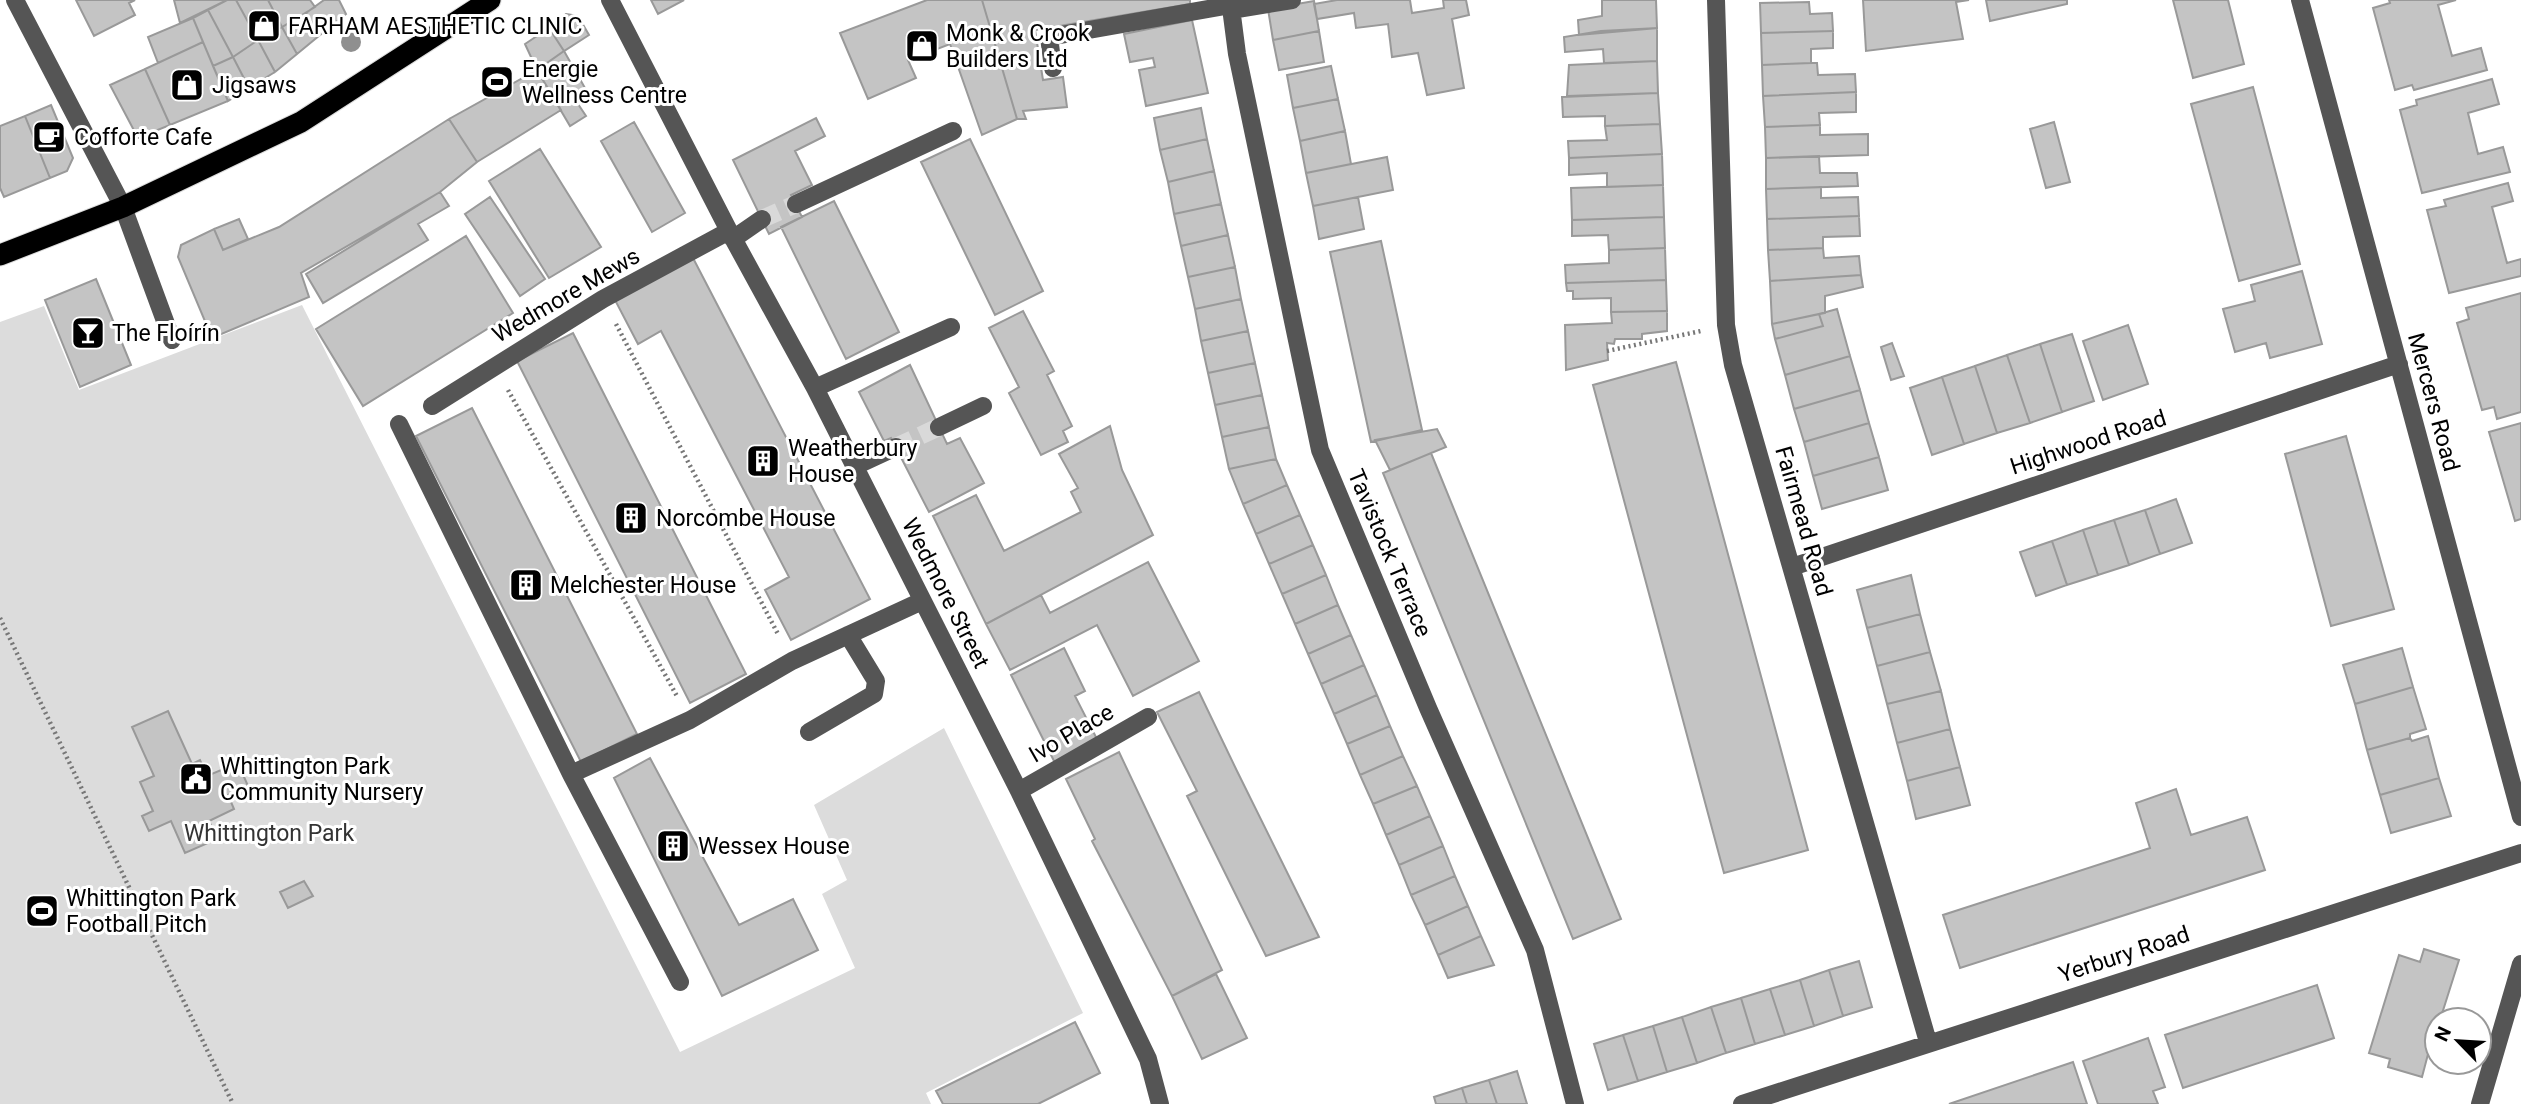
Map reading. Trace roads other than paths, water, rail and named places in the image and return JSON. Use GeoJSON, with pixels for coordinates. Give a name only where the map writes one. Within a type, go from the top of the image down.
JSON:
{"type":"FeatureCollection","features":[{"type":"Feature","properties":{"kind":"highway"},"geometry":{"type":"LineString","coordinates":[[0,255],[123,207],[301,122],[490,0]]}},
{"type":"Feature","properties":{"kind":"street"},"geometry":{"type":"LineString","coordinates":[[15,0],[123,207],[172,340]]}},
{"type":"Feature","properties":{"kind":"street","name":"Wedmore Street"},"geometry":{"type":"LineString","coordinates":[[610,0],[731,235],[815,388],[1019,791],[1148,1059],[1160,1104]]}},
{"type":"Feature","properties":{"kind":"street"},"geometry":{"type":"LineString","coordinates":[[1053,68],[1049,37],[1231,5],[1292,0]]}},
{"type":"Feature","properties":{"kind":"street","name":"Fairmead Road"},"geometry":{"type":"LineString","coordinates":[[1716,0],[1726,325],[1733,365],[1928,1042]]}},
{"type":"Feature","properties":{"kind":"street","name":"Mercers Road"},"geometry":{"type":"LineString","coordinates":[[2300,0],[2521,817]]}},
{"type":"Feature","properties":{"kind":"street","name":"Tavistock Terrace"},"geometry":{"type":"LineString","coordinates":[[1231,5],[1237,54],[1320,450],[1428,708],[1535,950],[1576,1104]]}},
{"type":"Feature","properties":{"kind":"street"},"geometry":{"type":"LineString","coordinates":[[796,204],[953,131]]}},
{"type":"Feature","properties":{"kind":"street","name":"Wedmore Mews"},"geometry":{"type":"LineString","coordinates":[[432,406],[603,299],[762,219]]}},
{"type":"Feature","properties":{"kind":"street"},"geometry":{"type":"LineString","coordinates":[[815,388],[951,327]]}},
{"type":"Feature","properties":{"kind":"street","name":"Highwood Road"},"geometry":{"type":"LineString","coordinates":[[1792,567],[2399,364]]}},
{"type":"Feature","properties":{"kind":"street"},"geometry":{"type":"LineString","coordinates":[[939,427],[983,406]]}},
{"type":"Feature","properties":{"kind":"street"},"geometry":{"type":"LineString","coordinates":[[399,424],[571,774],[680,982]]}},
{"type":"Feature","properties":{"kind":"street"},"geometry":{"type":"LineString","coordinates":[[855,466],[896,447]]}},
{"type":"Feature","properties":{"kind":"street"},"geometry":{"type":"LineString","coordinates":[[571,774],[690,720],[792,662],[922,601]]}},
{"type":"Feature","properties":{"kind":"street"},"geometry":{"type":"LineString","coordinates":[[809,732],[874,694],[876,681],[848,635]]}},
{"type":"Feature","properties":{"kind":"street","name":"Ivo Place"},"geometry":{"type":"LineString","coordinates":[[1019,791],[1148,717]]}},
{"type":"Feature","properties":{"kind":"street","name":"Yerbury Road"},"geometry":{"type":"LineString","coordinates":[[1742,1104],[2521,853]]}},
{"type":"Feature","properties":{"kind":"street"},"geometry":{"type":"LineString","coordinates":[[2480,1104],[2521,964]]}},
{"type":"Feature","properties":{"kind":"tunnel"},"geometry":{"type":"LineString","coordinates":[[762,219],[796,204]]}},
{"type":"Feature","properties":{"kind":"tunnel"},"geometry":{"type":"LineString","coordinates":[[896,447],[939,427]]}},
{"type":"Feature","properties":{"kind":"place","name":"FARHAM AESTHETIC CLINIC"},"geometry":{"type":"Point","coordinates":[264,26]}},
{"type":"Feature","properties":{"kind":"place","name":"Monk & Crook Builders Ltd"},"geometry":{"type":"Point","coordinates":[922,46]}},
{"type":"Feature","properties":{"kind":"place","name":"Energie Wellness Centre"},"geometry":{"type":"Point","coordinates":[497,82]}},
{"type":"Feature","properties":{"kind":"place","name":"Jigsaws"},"geometry":{"type":"Point","coordinates":[187,85]}},
{"type":"Feature","properties":{"kind":"place","name":"Cofforte Cafe"},"geometry":{"type":"Point","coordinates":[49,137]}},
{"type":"Feature","properties":{"kind":"place","name":"The Floírín"},"geometry":{"type":"Point","coordinates":[88,333]}},
{"type":"Feature","properties":{"kind":"place","name":"Weatherbury House"},"geometry":{"type":"Point","coordinates":[763,461]}},
{"type":"Feature","properties":{"kind":"place","name":"Norcombe House"},"geometry":{"type":"Point","coordinates":[631,518]}},
{"type":"Feature","properties":{"kind":"place","name":"Melchester House"},"geometry":{"type":"Point","coordinates":[526,585]}},
{"type":"Feature","properties":{"kind":"place","name":"Whittington Park Community Nursery"},"geometry":{"type":"Point","coordinates":[196,779]}},
{"type":"Feature","properties":{"kind":"place","name":"Wessex House"},"geometry":{"type":"Point","coordinates":[673,846]}},
{"type":"Feature","properties":{"kind":"place","name":"Whittington Park Football Pitch"},"geometry":{"type":"Point","coordinates":[42,911]}},
{"type":"Feature","properties":{"kind":"park label","name":"Whittington Park"},"geometry":{"type":"Point","coordinates":[269,833]}}]}
